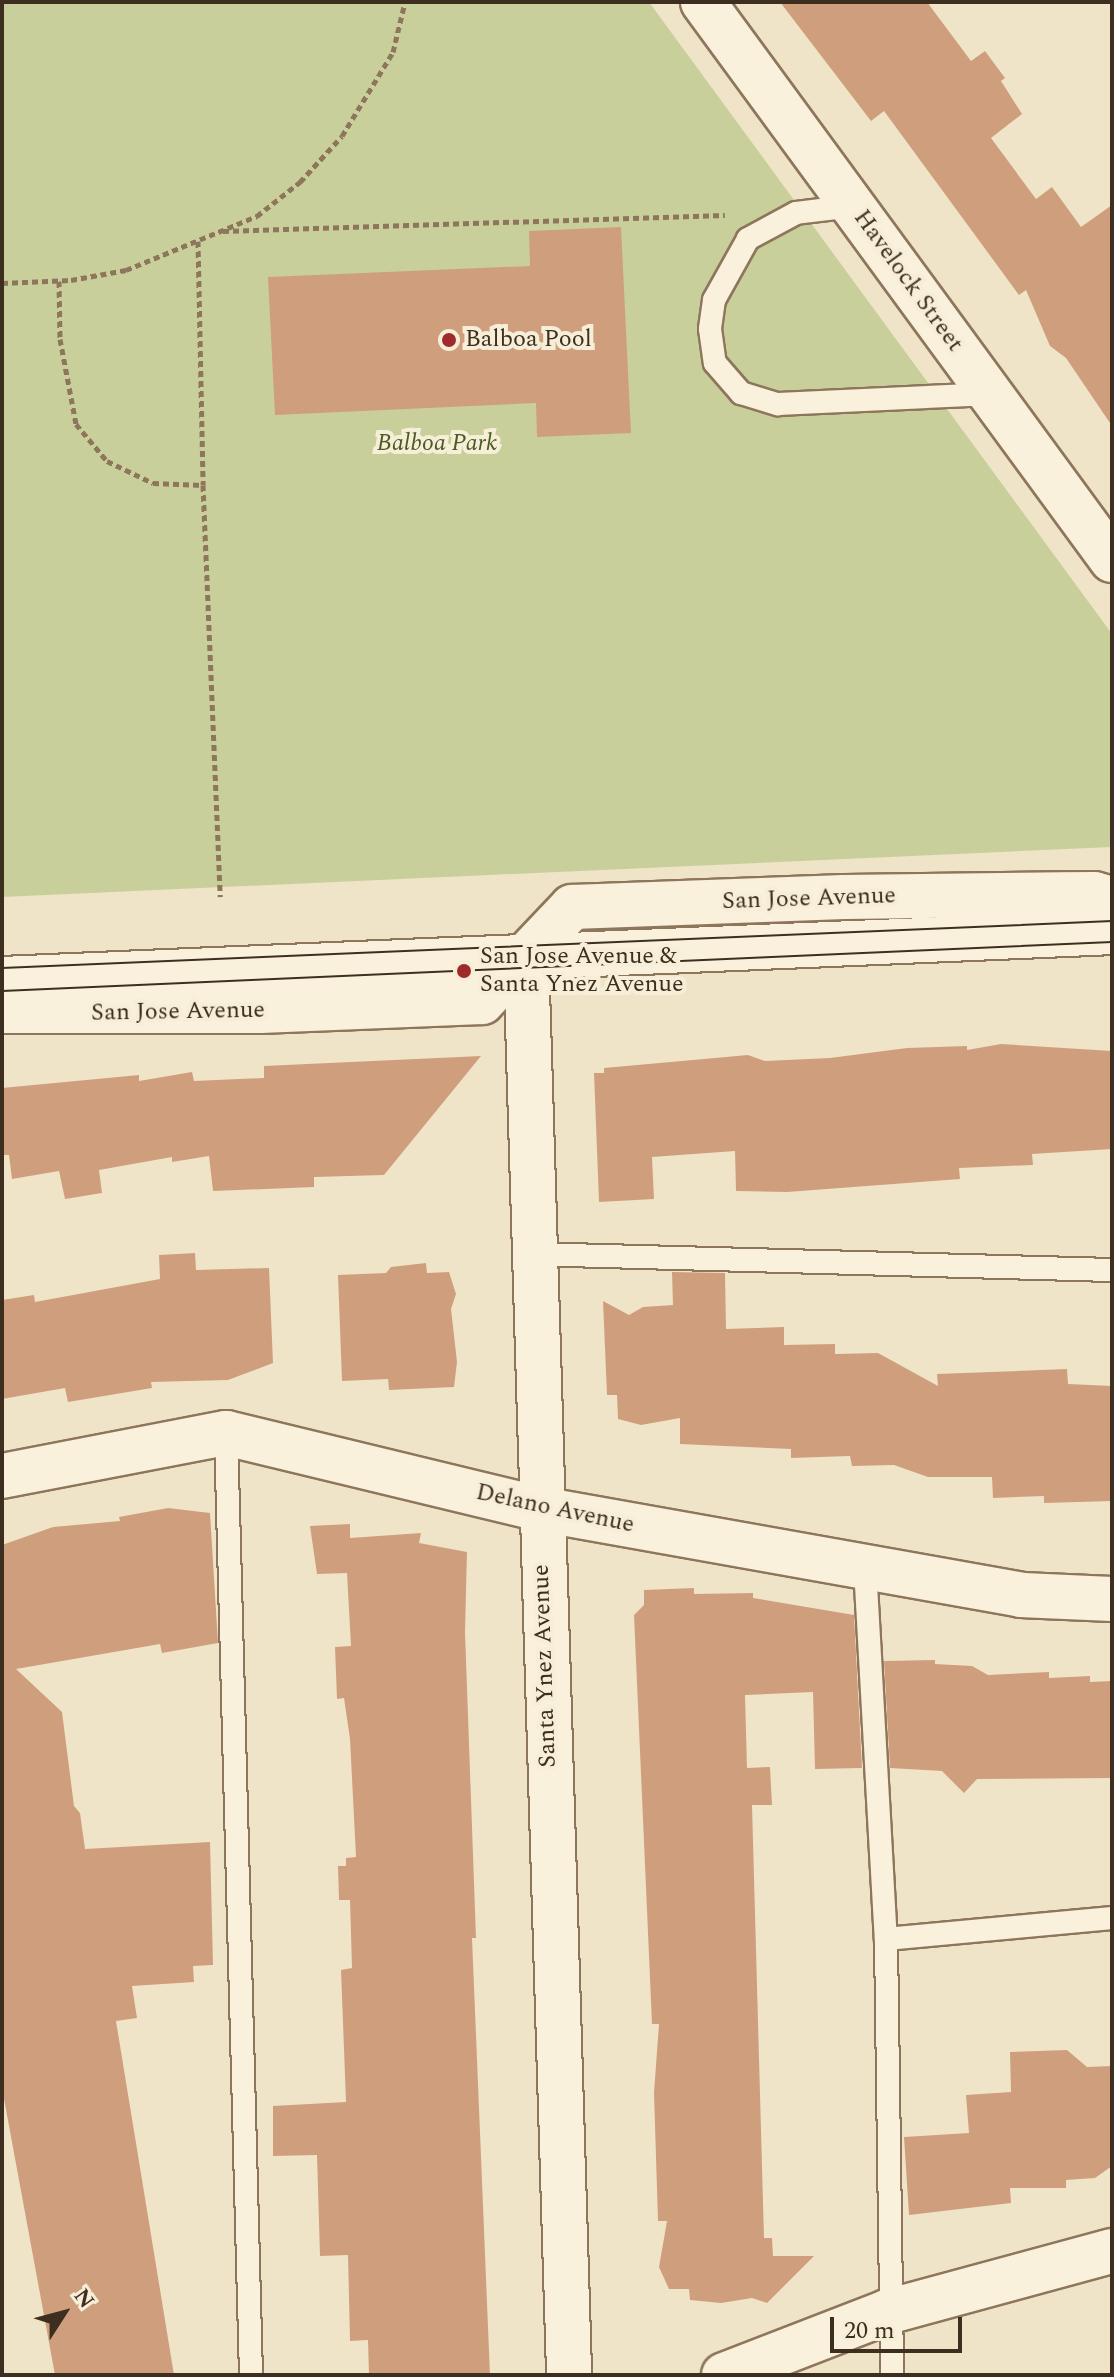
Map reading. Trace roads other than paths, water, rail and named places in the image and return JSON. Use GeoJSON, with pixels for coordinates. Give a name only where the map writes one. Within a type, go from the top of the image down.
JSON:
{"type":"FeatureCollection","features":[{"type":"Feature","properties":{"kind":"street","name":"Havelock Street"},"geometry":{"type":"LineString","coordinates":[[703,2],[1112,560]]}},
{"type":"Feature","properties":{"kind":"street","name":"San Jose Avenue"},"geometry":{"type":"LineString","coordinates":[[2,1011],[260,1011],[482,1002],[572,907],[844,897],[1094,894],[1112,899]]}},
{"type":"Feature","properties":{"kind":"street","name":"San Jose Avenue"},"geometry":{"type":"LineString","coordinates":[[2,979],[1112,932]]}},
{"type":"Feature","properties":{"kind":"street","name":"Santa Ynez Avenue"},"geometry":{"type":"LineString","coordinates":[[526,956],[531,1254],[569,2375]]}},
{"type":"Feature","properties":{"kind":"street","name":"Delano Avenue"},"geometry":{"type":"LineString","coordinates":[[2,1476],[226,1433],[540,1509],[1021,1595],[1112,1599]]}},
{"type":"Feature","properties":{"kind":"street"},"geometry":{"type":"LineString","coordinates":[[724,2375],[887,2312],[1112,2251]]}},
{"type":"Feature","properties":{"kind":"lane"},"geometry":{"type":"LineString","coordinates":[[853,206],[796,213],[748,239],[714,300],[710,329],[715,363],[741,393],[778,404],[991,394]]}},
{"type":"Feature","properties":{"kind":"lane"},"geometry":{"type":"LineString","coordinates":[[531,1254],[1112,1270]]}},
{"type":"Feature","properties":{"kind":"lane"},"geometry":{"type":"LineString","coordinates":[[226,1433],[251,2375]]}},
{"type":"Feature","properties":{"kind":"lane"},"geometry":{"type":"LineString","coordinates":[[865,1567],[886,1939],[887,2312],[892,2375]]}},
{"type":"Feature","properties":{"kind":"lane"},"geometry":{"type":"LineString","coordinates":[[886,1939],[1112,1918]]}},
{"type":"Feature","properties":{"kind":"tram line"},"geometry":{"type":"LineString","coordinates":[[2,968],[1112,921]]}},
{"type":"Feature","properties":{"kind":"tram line"},"geometry":{"type":"LineString","coordinates":[[2,991],[1112,942]]}},
{"type":"Feature","properties":{"kind":"place","name":"Balboa Pool"},"geometry":{"type":"Point","coordinates":[449,340]}},
{"type":"Feature","properties":{"kind":"place","name":"San Jose Avenue & Santa Ynez Avenue"},"geometry":{"type":"Point","coordinates":[464,971]}},
{"type":"Feature","properties":{"kind":"park label","name":"Balboa Park"},"geometry":{"type":"Point","coordinates":[437,444]}}]}
